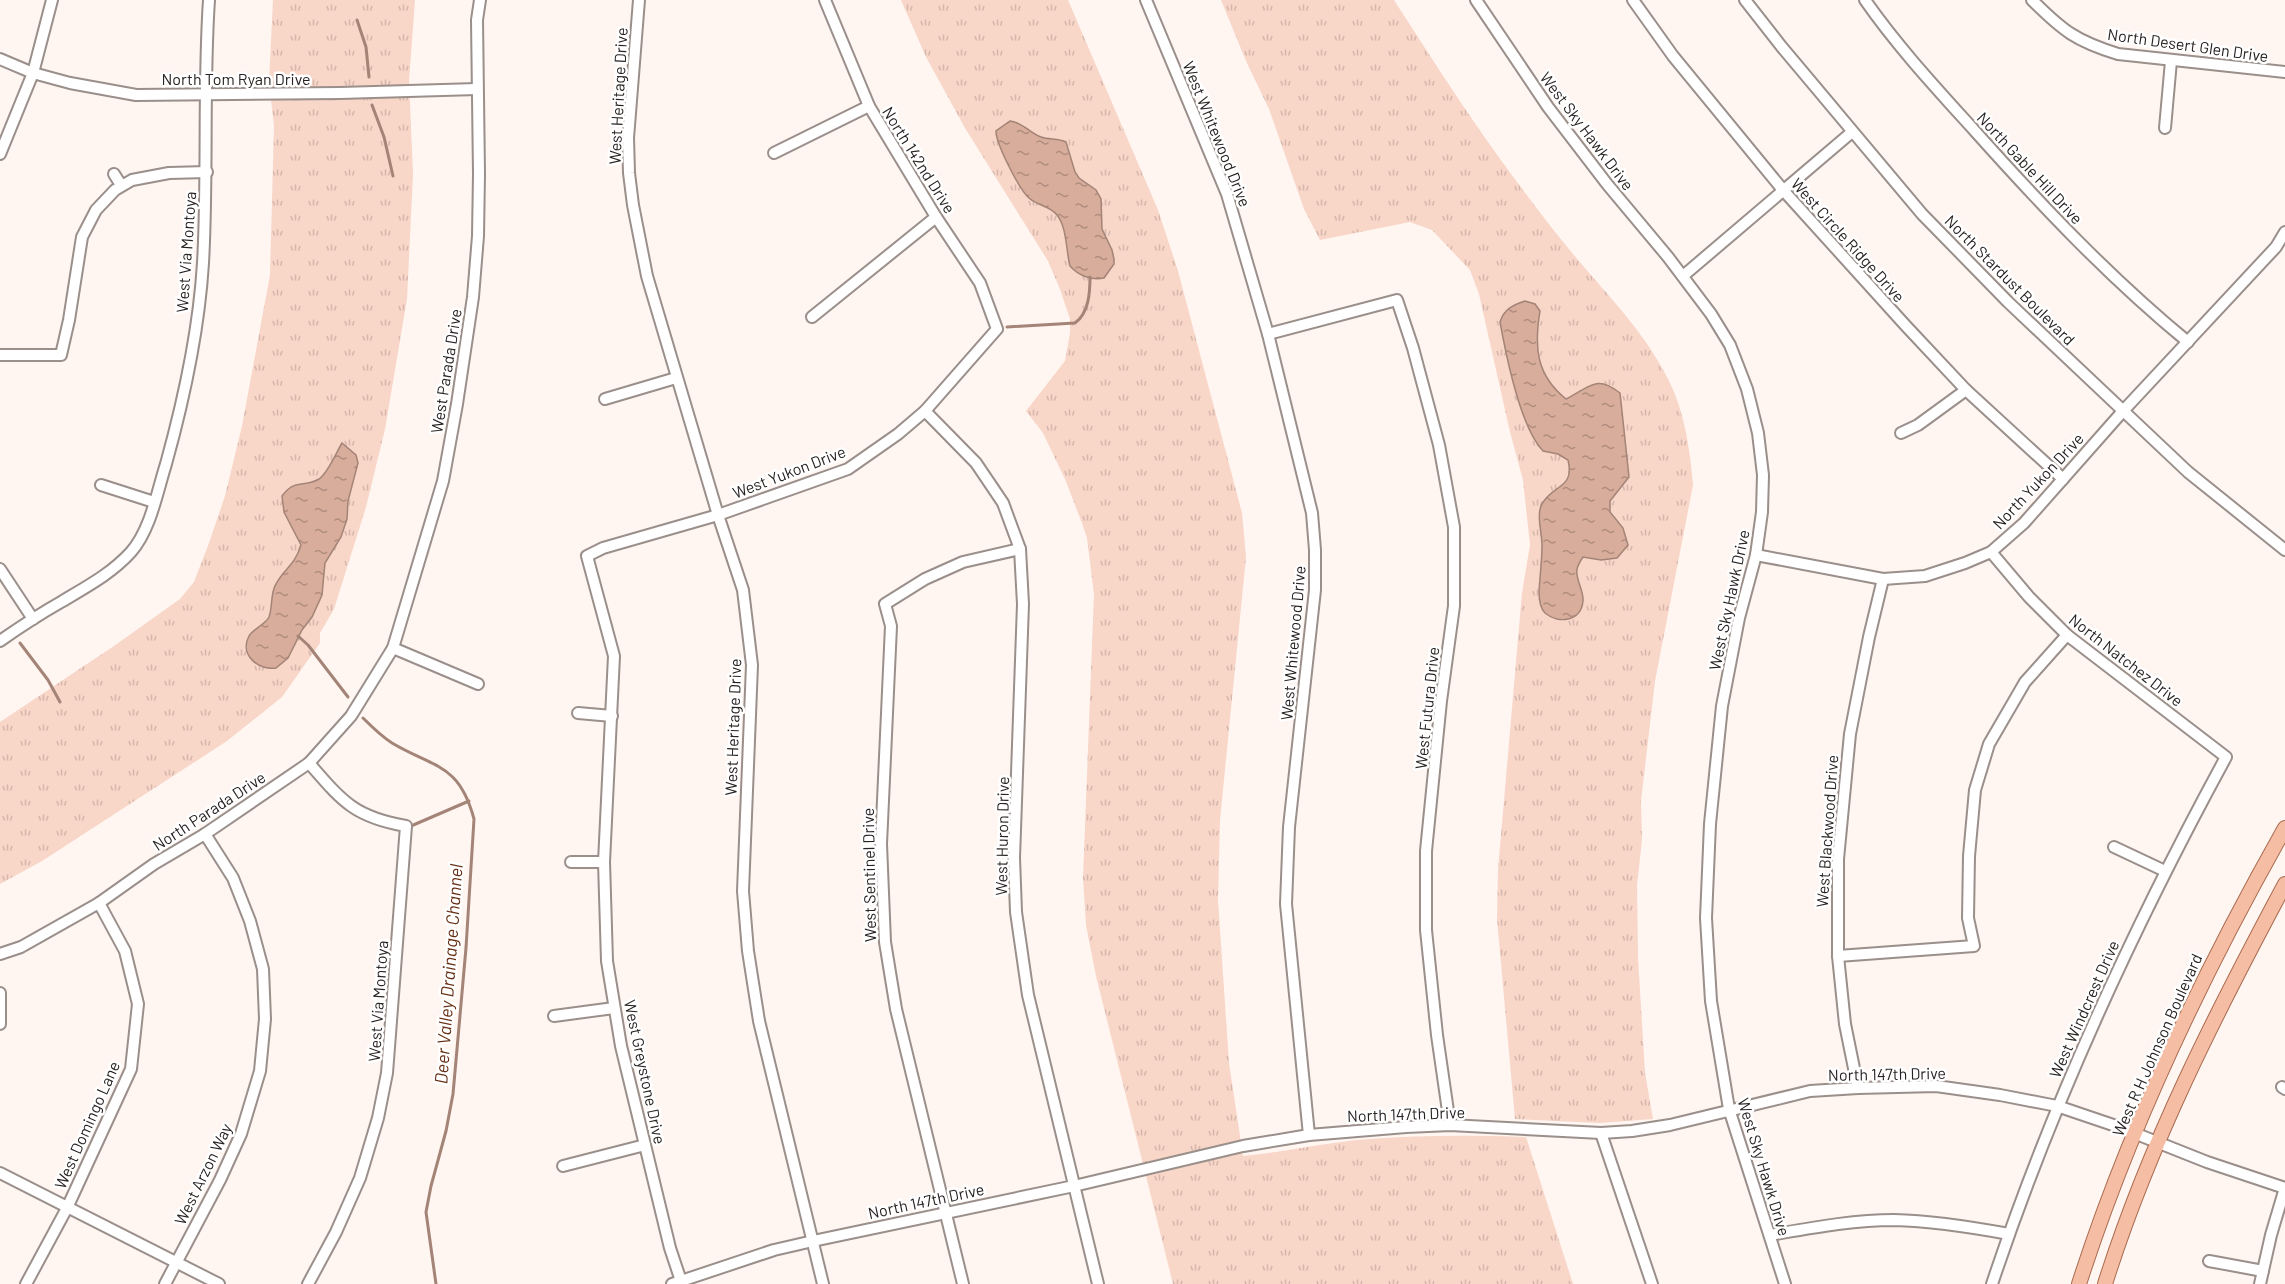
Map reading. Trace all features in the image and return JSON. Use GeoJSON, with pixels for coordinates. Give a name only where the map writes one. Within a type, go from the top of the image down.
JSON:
{"type":"FeatureCollection","features":[{"type":"Feature","properties":{"kind":"main road","name":"West R H Johnson Boulevard"},"geometry":{"type":"LineString","coordinates":[[2105,1284],[2147,1137],[2207,972],[2285,828]]}},
{"type":"Feature","properties":{"kind":"main road","name":"West R H Johnson Boulevard"},"geometry":{"type":"LineString","coordinates":[[2079,1284],[2147,1137],[2285,884]]}},
{"type":"Feature","properties":{"kind":"street"},"geometry":{"type":"LineString","coordinates":[[0,154],[4,132],[33,73],[52,0]]}},
{"type":"Feature","properties":{"kind":"street","name":"West Via Montoya"},"geometry":{"type":"LineString","coordinates":[[0,641],[109,572],[132,550],[144,531],[154,502],[176,426],[198,310],[203,265],[207,172],[206,48],[209,0]]}},
{"type":"Feature","properties":{"kind":"street","name":"West Parada Drive"},"geometry":{"type":"LineString","coordinates":[[393,648],[443,481],[466,346],[478,236],[477,20],[480,0]]}},
{"type":"Feature","properties":{"kind":"street","name":"West Heritage Drive"},"geometry":{"type":"LineString","coordinates":[[639,0],[628,138],[629,173],[638,241],[676,378],[743,590],[752,665],[743,891],[748,951],[759,1022],[823,1284]]}},
{"type":"Feature","properties":{"kind":"street","name":"North 142nd Drive"},"geometry":{"type":"LineString","coordinates":[[825,0],[868,106],[936,217],[980,283],[997,329]]}},
{"type":"Feature","properties":{"kind":"street","name":"West Whitewood Drive"},"geometry":{"type":"LineString","coordinates":[[1146,0],[1227,194],[1268,334],[1312,513],[1316,550],[1315,590],[1289,827],[1286,904],[1309,1135]]}},
{"type":"Feature","properties":{"kind":"street","name":"West Sky Hawk Drive"},"geometry":{"type":"LineString","coordinates":[[1476,0],[1555,115],[1711,314],[1730,345],[1747,389],[1758,433],[1763,475],[1762,512],[1756,555],[1722,706],[1710,824],[1706,918],[1710,1001],[1729,1109],[1785,1284]]}},
{"type":"Feature","properties":{"kind":"street","name":"West Circle Ridge Drive"},"geometry":{"type":"LineString","coordinates":[[1633,0],[1673,56],[1783,190],[1905,326],[1966,390],[2063,479]]}},
{"type":"Feature","properties":{"kind":"street","name":"North Stardust Boulevard"},"geometry":{"type":"LineString","coordinates":[[1745,0],[1922,214],[2008,302],[2188,472],[2285,550]]}},
{"type":"Feature","properties":{"kind":"street","name":"North Gable Hill Drive"},"geometry":{"type":"LineString","coordinates":[[1865,0],[1936,88],[2011,171],[2141,303],[2188,342]]}},
{"type":"Feature","properties":{"kind":"street","name":"North Desert Glen Drive"},"geometry":{"type":"LineString","coordinates":[[2032,0],[2067,33],[2092,46],[2118,54],[2285,72]]}},
{"type":"Feature","properties":{"kind":"street","name":"North Tom Ryan Drive"},"geometry":{"type":"LineString","coordinates":[[0,59],[33,73],[70,83],[136,94],[477,89]]}},
{"type":"Feature","properties":{"kind":"street"},"geometry":{"type":"LineString","coordinates":[[2165,128],[2171,61]]}},
{"type":"Feature","properties":{"kind":"street"},"geometry":{"type":"LineString","coordinates":[[774,153],[868,106]]}},
{"type":"Feature","properties":{"kind":"street"},"geometry":{"type":"LineString","coordinates":[[1683,276],[1852,132]]}},
{"type":"Feature","properties":{"kind":"street"},"geometry":{"type":"LineString","coordinates":[[0,356],[61,356],[82,237],[96,210],[121,185],[155,175],[207,172]]}},
{"type":"Feature","properties":{"kind":"street"},"geometry":{"type":"LineString","coordinates":[[114,174],[121,185]]}},
{"type":"Feature","properties":{"kind":"street"},"geometry":{"type":"LineString","coordinates":[[812,317],[936,217]]}},
{"type":"Feature","properties":{"kind":"street"},"geometry":{"type":"LineString","coordinates":[[2123,411],[2276,247],[2285,232]]}},
{"type":"Feature","properties":{"kind":"street","name":"West Futura Drive"},"geometry":{"type":"LineString","coordinates":[[1268,334],[1396,300],[1413,348],[1439,445],[1454,527],[1454,606],[1441,701],[1426,851],[1426,930],[1437,1035],[1450,1125]]}},
{"type":"Feature","properties":{"kind":"street","name":"West Yukon Drive"},"geometry":{"type":"LineString","coordinates":[[718,515],[848,469],[898,434],[925,411],[997,329]]}},
{"type":"Feature","properties":{"kind":"street"},"geometry":{"type":"LineString","coordinates":[[605,399],[676,378]]}},
{"type":"Feature","properties":{"kind":"street"},"geometry":{"type":"LineString","coordinates":[[1901,433],[1918,425],[1966,390]]}},
{"type":"Feature","properties":{"kind":"street","name":"West Huron Drive"},"geometry":{"type":"LineString","coordinates":[[925,411],[976,463],[1003,503],[1020,549],[1023,604],[1014,858],[1016,912],[1028,995],[1098,1284]]}},
{"type":"Feature","properties":{"kind":"street","name":"North Yukon Drive"},"geometry":{"type":"LineString","coordinates":[[1756,555],[1883,579],[1925,576],[1965,563],[1991,552],[2024,523],[2123,411]]}},
{"type":"Feature","properties":{"kind":"street"},"geometry":{"type":"LineString","coordinates":[[101,485],[154,502]]}},
{"type":"Feature","properties":{"kind":"street","name":"West Greystone Drive"},"geometry":{"type":"LineString","coordinates":[[678,1283],[621,1046],[607,961],[604,862],[614,656],[586,556],[603,548],[718,515]]}},
{"type":"Feature","properties":{"kind":"street","name":"West Sentinel Drive"},"geometry":{"type":"LineString","coordinates":[[963,1284],[896,1009],[885,942],[880,844],[891,626],[885,604],[925,579],[963,562],[1020,549]]}},
{"type":"Feature","properties":{"kind":"street","name":"North Natchez Drive"},"geometry":{"type":"LineString","coordinates":[[1991,552],[2029,597],[2067,635],[2226,757]]}},
{"type":"Feature","properties":{"kind":"street"},"geometry":{"type":"LineString","coordinates":[[0,569],[33,619]]}},
{"type":"Feature","properties":{"kind":"street","name":"West Blackwood Drive"},"geometry":{"type":"LineString","coordinates":[[1858,1088],[1845,1024],[1838,956],[1838,859],[1850,734],[1883,579]]}},
{"type":"Feature","properties":{"kind":"street"},"geometry":{"type":"LineString","coordinates":[[1838,956],[1974,946],[1968,918],[1969,856],[1977,781],[1989,744],[2025,682],[2067,635]]}},
{"type":"Feature","properties":{"kind":"street"},"geometry":{"type":"LineString","coordinates":[[393,648],[478,684]]}},
{"type":"Feature","properties":{"kind":"street","name":"North Parada Drive"},"geometry":{"type":"LineString","coordinates":[[0,954],[21,946],[99,903],[154,864],[205,834],[309,763],[351,716],[393,648]]}},
{"type":"Feature","properties":{"kind":"street"},"geometry":{"type":"LineString","coordinates":[[578,713],[612,716]]}},
{"type":"Feature","properties":{"kind":"street","name":"West Windcrest Drive"},"geometry":{"type":"LineString","coordinates":[[1992,1284],[2008,1234],[2057,1106],[2115,974],[2165,871],[2226,757]]}},
{"type":"Feature","properties":{"kind":"street","name":"West Via Montoya"},"geometry":{"type":"LineString","coordinates":[[308,1284],[336,1232],[360,1178],[378,1118],[387,1073],[406,826],[374,819],[355,810],[343,801],[309,763]]}},
{"type":"Feature","properties":{"kind":"street","name":"West Arzon Way"},"geometry":{"type":"LineString","coordinates":[[165,1284],[220,1180],[241,1134],[260,1071],[265,1019],[263,969],[250,921],[233,878],[205,834]]}},
{"type":"Feature","properties":{"kind":"street"},"geometry":{"type":"LineString","coordinates":[[2114,847],[2165,871]]}},
{"type":"Feature","properties":{"kind":"street"},"geometry":{"type":"LineString","coordinates":[[571,862],[604,862]]}},
{"type":"Feature","properties":{"kind":"street","name":"West Domingo Lane"},"geometry":{"type":"LineString","coordinates":[[26,1284],[67,1208],[131,1069],[138,1004],[125,951],[99,903]]}},
{"type":"Feature","properties":{"kind":"street"},"geometry":{"type":"LineString","coordinates":[[0,993],[0,1024]]}},
{"type":"Feature","properties":{"kind":"street"},"geometry":{"type":"LineString","coordinates":[[554,1016],[614,1008]]}},
{"type":"Feature","properties":{"kind":"street","name":"North 147th Drive"},"geometry":{"type":"LineString","coordinates":[[678,1283],[774,1250],[1243,1146],[1309,1135],[1450,1125],[1601,1133],[1670,1125],[1810,1091],[1936,1086],[2057,1106],[2147,1137]]}},
{"type":"Feature","properties":{"kind":"street"},"geometry":{"type":"LineString","coordinates":[[1601,1133],[1652,1284]]}},
{"type":"Feature","properties":{"kind":"street"},"geometry":{"type":"LineString","coordinates":[[2147,1137],[2207,1162],[2285,1188],[2260,1284]]}},
{"type":"Feature","properties":{"kind":"street"},"geometry":{"type":"LineString","coordinates":[[563,1166],[645,1145]]}},
{"type":"Feature","properties":{"kind":"street"},"geometry":{"type":"LineString","coordinates":[[0,1173],[219,1284]]}},
{"type":"Feature","properties":{"kind":"street"},"geometry":{"type":"LineString","coordinates":[[1770,1235],[1825,1226],[1893,1220],[1957,1224],[2008,1234]]}},
{"type":"Feature","properties":{"kind":"street"},"geometry":{"type":"LineString","coordinates":[[2209,1261],[2263,1271]]}},
{"type":"Feature","properties":{"kind":"green space"},"geometry":{"type":"Polygon","coordinates":[[[273,0],[415,0],[409,81],[413,174],[407,299],[385,429],[366,507],[334,609],[320,633],[320,643],[282,697],[227,741],[42,861],[0,884],[0,722],[180,599],[194,582],[225,496],[242,426],[270,275],[274,126],[269,82],[273,0]]]}},
{"type":"Feature","properties":{"kind":"green space"},"geometry":{"type":"Polygon","coordinates":[[[901,0],[1068,0],[1158,210],[1178,271],[1242,513],[1246,557],[1220,820],[1218,900],[1229,1063],[1243,1156],[1354,1140],[1448,1136],[1526,1137],[1573,1284],[1173,1284],[1096,976],[1086,925],[1083,878],[1094,594],[1087,538],[1065,479],[1043,433],[1026,411],[1065,361],[1070,319],[1048,261],[965,128],[926,57],[901,0]]]}},
{"type":"Feature","properties":{"kind":"green space"},"geometry":{"type":"Polygon","coordinates":[[[1221,0],[1394,0],[1511,174],[1642,337],[1662,367],[1680,407],[1693,485],[1655,681],[1641,801],[1642,840],[1637,885],[1638,958],[1645,1073],[1653,1119],[1600,1123],[1515,1119],[1497,919],[1498,870],[1522,593],[1530,545],[1523,480],[1479,294],[1470,270],[1432,230],[1410,222],[1320,240],[1304,209],[1269,109],[1221,0]]]}},
{"type":"Feature","properties":{"kind":"water"},"geometry":{"type":"Polygon","coordinates":[[[1010,121],[1018,123],[1041,137],[1066,142],[1075,172],[1079,178],[1096,190],[1101,199],[1102,229],[1114,259],[1114,264],[1104,278],[1094,279],[1085,276],[1070,266],[1064,232],[1057,215],[1029,198],[1020,186],[1004,156],[996,131],[1010,121]]]}},
{"type":"Feature","properties":{"kind":"water"},"geometry":{"type":"Polygon","coordinates":[[[1525,301],[1535,304],[1540,311],[1537,337],[1540,360],[1548,380],[1556,390],[1566,399],[1599,383],[1612,387],[1620,393],[1629,477],[1610,501],[1610,512],[1623,528],[1628,545],[1617,558],[1601,560],[1583,557],[1577,569],[1583,597],[1581,608],[1574,617],[1562,620],[1550,617],[1541,606],[1539,591],[1542,545],[1539,518],[1542,504],[1566,481],[1569,469],[1568,460],[1558,454],[1543,451],[1527,425],[1515,390],[1500,322],[1510,308],[1525,301]]]}},
{"type":"Feature","properties":{"kind":"water"},"geometry":{"type":"Polygon","coordinates":[[[342,443],[356,455],[358,463],[348,501],[347,519],[341,537],[325,563],[322,595],[288,658],[276,668],[263,667],[248,655],[246,649],[249,636],[269,617],[274,588],[295,558],[301,545],[284,512],[282,496],[295,485],[319,479],[329,467],[342,443]]]}},
{"type":"Feature","properties":{"kind":"waterway"},"geometry":{"type":"LineString","coordinates":[[357,20],[366,47],[369,77]]}},
{"type":"Feature","properties":{"kind":"waterway"},"geometry":{"type":"LineString","coordinates":[[372,105],[384,137],[393,176]]}},
{"type":"Feature","properties":{"kind":"waterway"},"geometry":{"type":"LineString","coordinates":[[1007,327],[1075,323],[1086,308],[1090,277]]}},
{"type":"Feature","properties":{"kind":"waterway","name":"Deer Valley Drainage Channel"},"geometry":{"type":"LineString","coordinates":[[298,636],[308,645],[348,697]]}},
{"type":"Feature","properties":{"kind":"waterway"},"geometry":{"type":"LineString","coordinates":[[20,643],[48,680],[60,702]]}},
{"type":"Feature","properties":{"kind":"waterway","name":"Deer Valley Drainage Channel"},"geometry":{"type":"LineString","coordinates":[[363,718],[392,743],[443,769],[453,777],[461,787],[474,819],[466,948],[453,1094],[426,1212],[436,1284]]}},
{"type":"Feature","properties":{"kind":"waterway"},"geometry":{"type":"LineString","coordinates":[[411,826],[469,801]]}}]}
